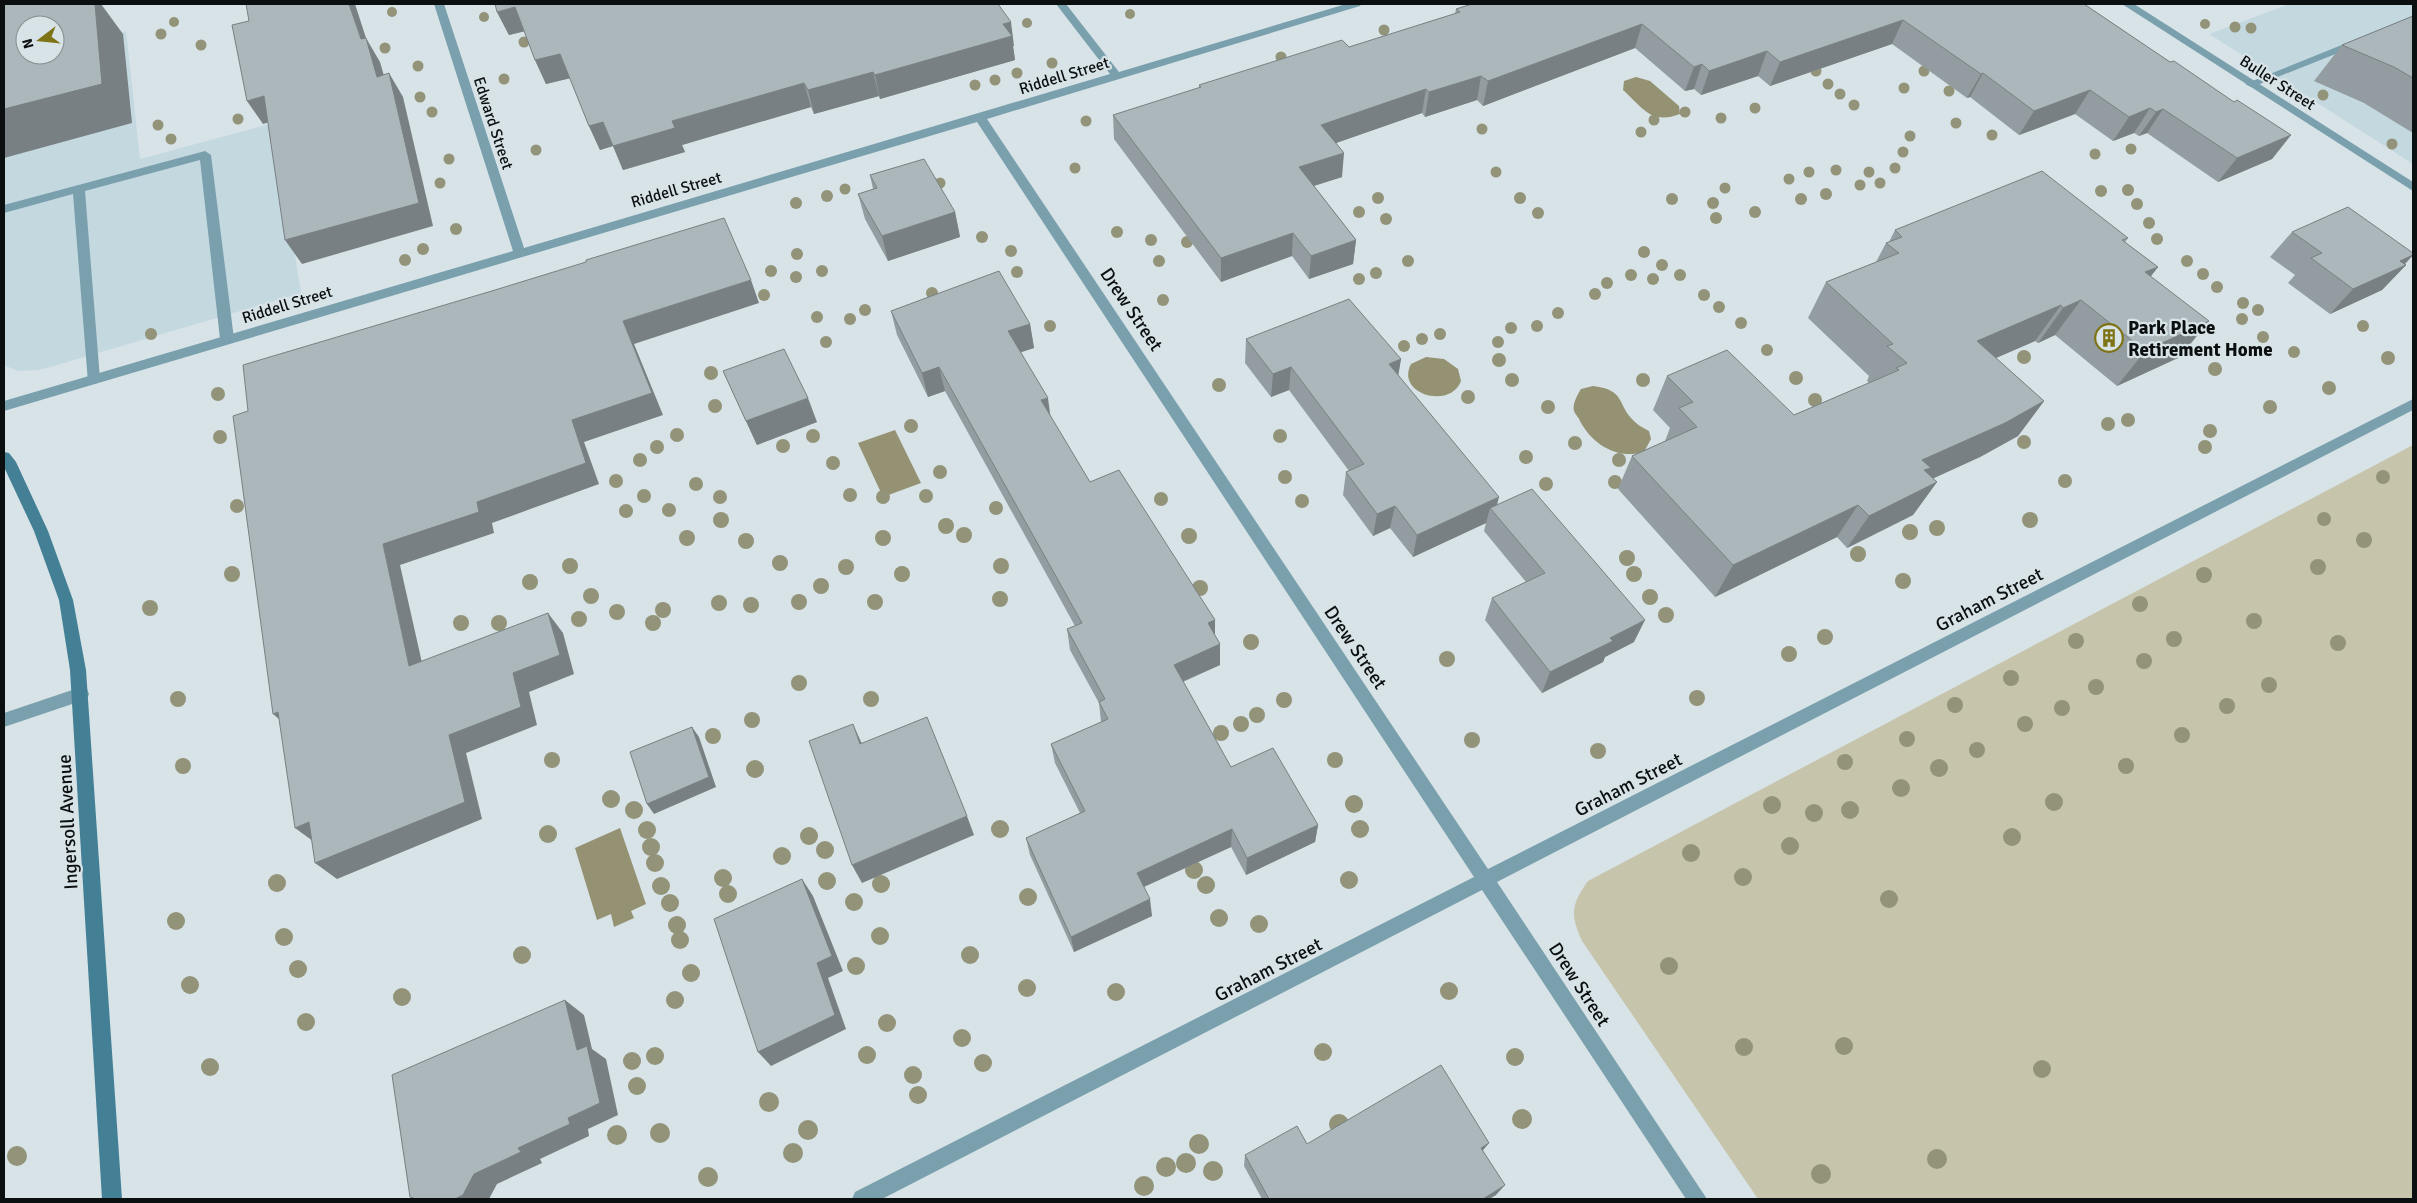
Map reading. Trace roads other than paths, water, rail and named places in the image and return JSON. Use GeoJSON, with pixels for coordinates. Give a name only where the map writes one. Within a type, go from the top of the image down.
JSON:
{"type":"FeatureCollection","features":[{"type":"Feature","properties":{"kind":"street","name":"Edward Street"},"geometry":{"type":"LineString","coordinates":[[439,4],[519,252]]}},
{"type":"Feature","properties":{"kind":"street"},"geometry":{"type":"LineString","coordinates":[[1061,4],[1117,76]]}},
{"type":"Feature","properties":{"kind":"street","name":"Riddell Street"},"geometry":{"type":"LineString","coordinates":[[4,406],[1356,4]]}},
{"type":"Feature","properties":{"kind":"street","name":"Buller Street"},"geometry":{"type":"LineString","coordinates":[[2127,4],[2413,187]]}},
{"type":"Feature","properties":{"kind":"street"},"geometry":{"type":"LineString","coordinates":[[2251,84],[2354,43]]}},
{"type":"Feature","properties":{"kind":"street","name":"Drew Street"},"geometry":{"type":"LineString","coordinates":[[980,117],[1487,879],[1697,1199]]}},
{"type":"Feature","properties":{"kind":"street"},"geometry":{"type":"LineString","coordinates":[[4,209],[205,155],[227,339]]}},
{"type":"Feature","properties":{"kind":"street"},"geometry":{"type":"LineString","coordinates":[[79,189],[93,379]]}},
{"type":"Feature","properties":{"kind":"street","name":"Graham Street"},"geometry":{"type":"LineString","coordinates":[[862,1199],[2413,404]]}},
{"type":"Feature","properties":{"kind":"street","name":"Ingersoll Avenue"},"geometry":{"type":"LineString","coordinates":[[4,457],[11,466],[41,531],[66,600],[81,694],[112,1199]]}},
{"type":"Feature","properties":{"kind":"street"},"geometry":{"type":"LineString","coordinates":[[4,720],[81,694]]}},
{"type":"Feature","properties":{"kind":"place","name":"Park Place Retirement Home"},"geometry":{"type":"Point","coordinates":[2109,338]}}]}
